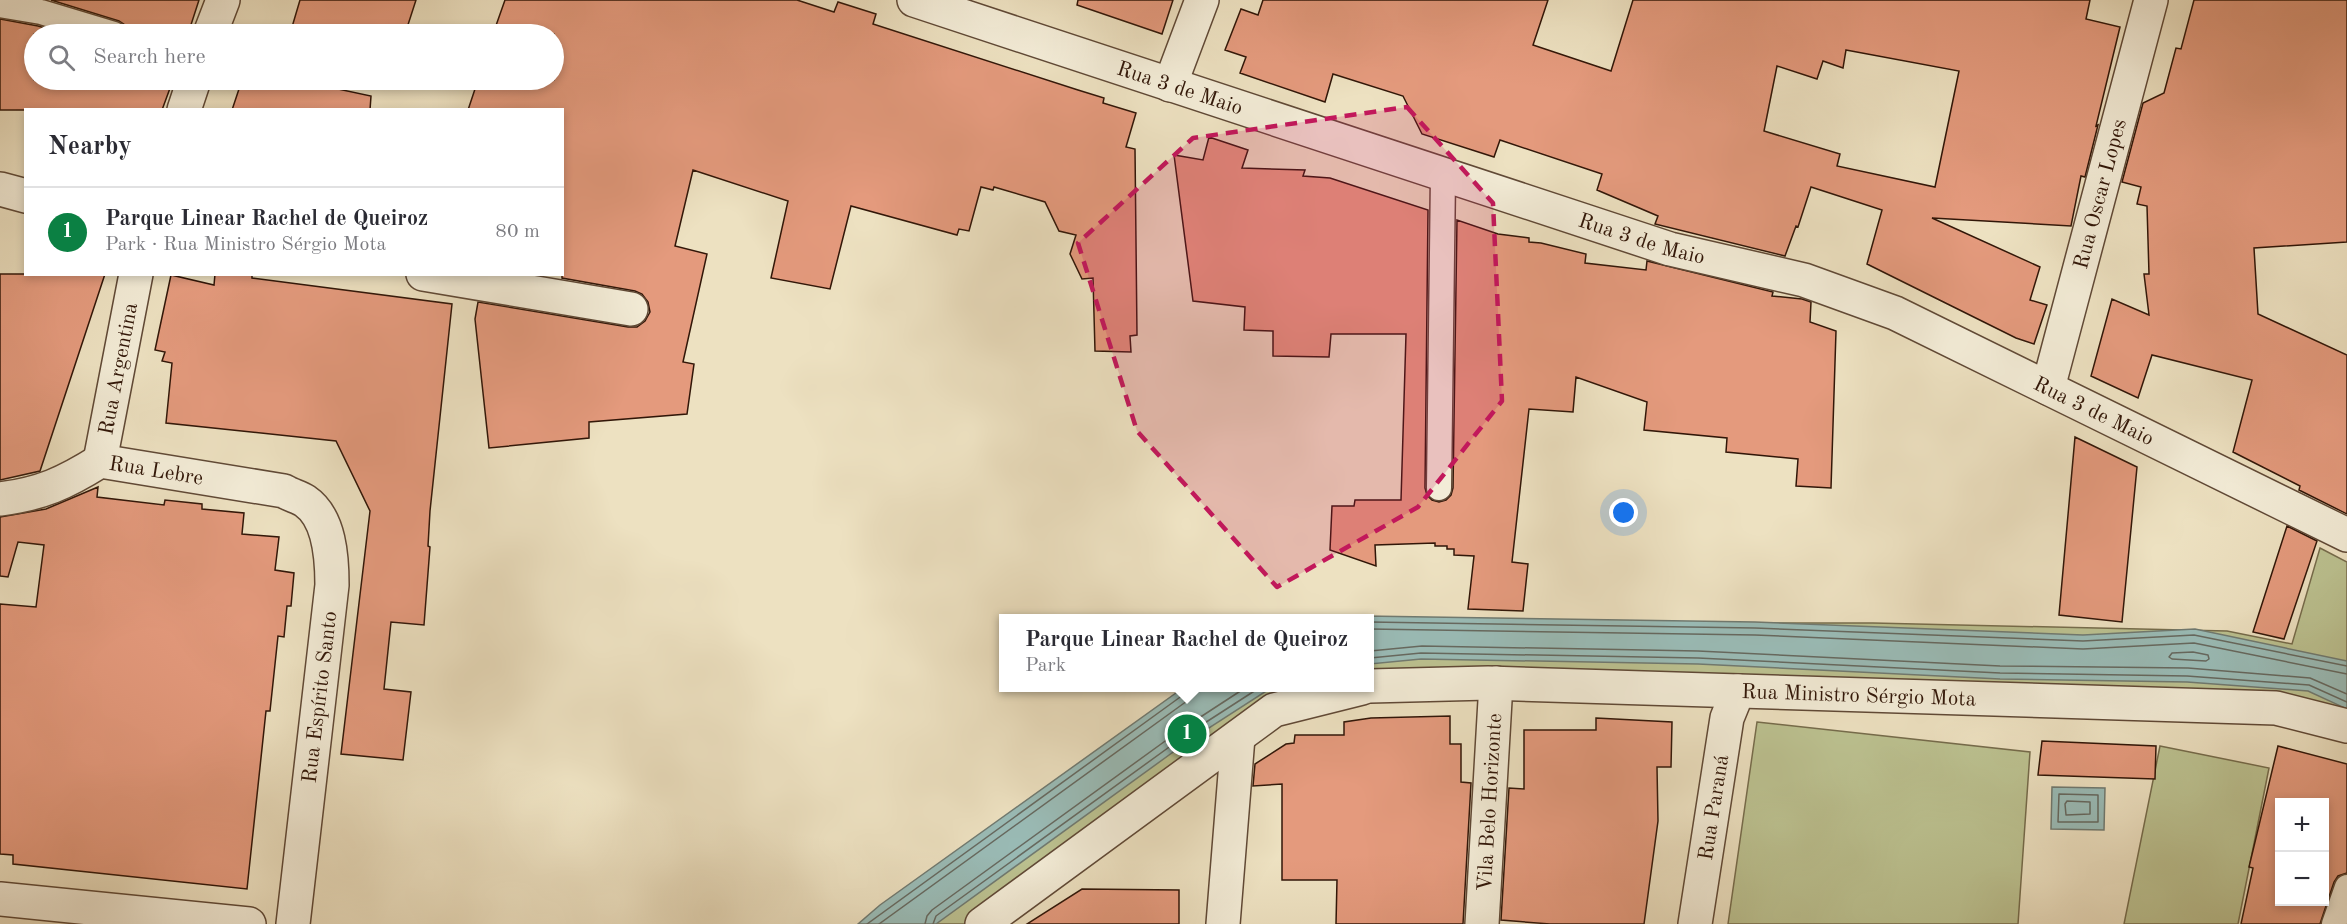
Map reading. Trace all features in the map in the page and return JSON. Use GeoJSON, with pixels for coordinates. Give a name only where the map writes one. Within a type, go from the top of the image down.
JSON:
{"type":"FeatureCollection","features":[{"type":"Feature","properties":{"kind":"street"},"geometry":{"type":"LineString","coordinates":[[214,24],[223,0]]}},
{"type":"Feature","properties":{"kind":"street","name":"Rua 3 de Maio"},"geometry":{"type":"LineString","coordinates":[[914,0],[1670,249],[1804,280],[1895,313],[2347,535]]}},
{"type":"Feature","properties":{"kind":"street"},"geometry":{"type":"LineString","coordinates":[[1170,85],[1202,0]]}},
{"type":"Feature","properties":{"kind":"street","name":"Rua Oscar Lopes"},"geometry":{"type":"LineString","coordinates":[[2048,388],[2151,0]]}},
{"type":"Feature","properties":{"kind":"street"},"geometry":{"type":"LineString","coordinates":[[185,108],[191,90]]}},
{"type":"Feature","properties":{"kind":"street"},"geometry":{"type":"LineString","coordinates":[[0,189],[24,195]]}},
{"type":"Feature","properties":{"kind":"street","name":"Rua Argentina"},"geometry":{"type":"LineString","coordinates":[[100,461],[136,276]]}},
{"type":"Feature","properties":{"kind":"street"},"geometry":{"type":"LineString","coordinates":[[435,276],[631,309]]}},
{"type":"Feature","properties":{"kind":"street","name":"Rua Lebre"},"geometry":{"type":"LineString","coordinates":[[0,499],[37,492],[65,483],[100,461],[284,491]]}},
{"type":"Feature","properties":{"kind":"street","name":"Rua Espírito Santo"},"geometry":{"type":"LineString","coordinates":[[284,491],[306,502],[315,511],[321,520],[333,558],[332,585],[293,924]]}},
{"type":"Feature","properties":{"kind":"street","name":"Rua Ministro Sérgio Mota"},"geometry":{"type":"LineString","coordinates":[[1374,686],[1496,683],[2276,708],[2347,726]]}},
{"type":"Feature","properties":{"kind":"street","name":"Vila Belo Horizonte"},"geometry":{"type":"LineString","coordinates":[[1482,924],[1496,683]]}},
{"type":"Feature","properties":{"kind":"street","name":"Rua Paraná"},"geometry":{"type":"LineString","coordinates":[[1695,924],[1727,718],[1738,691]]}},
{"type":"Feature","properties":{"kind":"street"},"geometry":{"type":"LineString","coordinates":[[982,924],[1274,710],[1343,692]]}},
{"type":"Feature","properties":{"kind":"street"},"geometry":{"type":"LineString","coordinates":[[1223,924],[1238,737]]}},
{"type":"Feature","properties":{"kind":"street"},"geometry":{"type":"LineString","coordinates":[[0,899],[249,924]]}},
{"type":"Feature","properties":{"kind":"lane"},"geometry":{"type":"LineString","coordinates":[[0,5],[41,12],[81,24]]}},
{"type":"Feature","properties":{"kind":"lane"},"geometry":{"type":"LineString","coordinates":[[1439,488],[1443,175]]}},
{"type":"Feature","properties":{"kind":"lane"},"geometry":{"type":"LineString","coordinates":[[2334,924],[2347,887]]}},
{"type":"Feature","properties":{"kind":"highlighted area"},"geometry":{"type":"Polygon","coordinates":[[[1407,107],[1493,203],[1502,401],[1418,507],[1277,587],[1137,431],[1078,243],[1193,138],[1407,107]]]}},
{"type":"Feature","properties":{"kind":"green space"},"geometry":{"type":"Polygon","coordinates":[[[2320,548],[2347,562],[2347,727],[1430,684],[1257,723],[982,924],[877,924],[1197,692],[1374,692],[1374,623],[1873,623],[2227,631],[2292,644],[2320,548]]]}},
{"type":"Feature","properties":{"kind":"green space"},"geometry":{"type":"Polygon","coordinates":[[[1757,722],[2030,752],[2018,924],[1728,924],[1757,722]]]}},
{"type":"Feature","properties":{"kind":"green space"},"geometry":{"type":"Polygon","coordinates":[[[2160,746],[2269,768],[2238,924],[2124,924],[2160,746]]]}},
{"type":"Feature","properties":{"kind":"water"},"geometry":{"type":"Polygon","coordinates":[[[1374,616],[1755,622],[2083,635],[2195,629],[2347,661],[2347,709],[2308,691],[2187,682],[2000,679],[1698,664],[1421,659],[1374,664],[1374,616]]]}},
{"type":"Feature","properties":{"kind":"water"},"geometry":{"type":"Polygon","coordinates":[[[1177,692],[1265,692],[1187,742],[936,924],[858,924],[880,905],[1177,692]]]}},
{"type":"Feature","properties":{"kind":"water"},"geometry":{"type":"Polygon","coordinates":[[[2052,787],[2105,788],[2104,830],[2051,829],[2052,787]]]}},
{"type":"Feature","properties":{"kind":"building"},"geometry":{"type":"Polygon","coordinates":[[[51,0],[199,0],[191,24],[124,24],[51,0]]]}},
{"type":"Feature","properties":{"kind":"building"},"geometry":{"type":"Polygon","coordinates":[[[300,0],[416,0],[408,24],[293,24],[300,0]]]}},
{"type":"Feature","properties":{"kind":"building"},"geometry":{"type":"Polygon","coordinates":[[[505,0],[797,0],[834,12],[838,2],[876,14],[873,24],[1104,98],[1103,103],[1136,113],[1126,147],[1135,149],[1137,335],[1130,336],[1131,352],[1095,351],[1093,278],[1082,279],[1070,254],[1076,235],[1059,231],[1045,202],[994,187],[993,190],[981,187],[969,231],[959,229],[957,235],[851,206],[830,289],[771,278],[788,201],[693,170],[675,246],[707,254],[683,362],[694,364],[687,414],[589,422],[589,438],[489,448],[475,319],[478,302],[628,327],[637,327],[645,321],[650,312],[648,302],[642,294],[635,291],[562,278],[564,276],[564,108],[469,108],[475,90],[564,90],[564,24],[497,24],[505,0]]]}},
{"type":"Feature","properties":{"kind":"building"},"geometry":{"type":"Polygon","coordinates":[[[1078,0],[1173,0],[1162,34],[1077,5],[1078,0]]]}},
{"type":"Feature","properties":{"kind":"building"},"geometry":{"type":"Polygon","coordinates":[[[1263,0],[1548,0],[1533,45],[1611,71],[1633,0],[2090,0],[2086,19],[2120,27],[2085,177],[2081,176],[2071,226],[1932,218],[2040,267],[2030,300],[2047,305],[2034,344],[2016,338],[1867,264],[1882,210],[1811,187],[1798,227],[1796,226],[1785,256],[1655,224],[1658,216],[1597,190],[1602,174],[1500,140],[1494,157],[1422,134],[1403,96],[1333,74],[1325,102],[1240,73],[1246,57],[1225,50],[1241,9],[1258,15],[1263,0]],[[1846,50],[1843,68],[1823,61],[1817,79],[1777,66],[1764,131],[1840,154],[1837,166],[1935,187],[1959,71],[1846,50]]]}},
{"type":"Feature","properties":{"kind":"building"},"geometry":{"type":"Polygon","coordinates":[[[2194,0],[2347,0],[2347,242],[2254,248],[2258,314],[2347,355],[2347,514],[2299,490],[2300,486],[2233,452],[2252,380],[2152,355],[2138,398],[2091,376],[2112,299],[2149,315],[2144,274],[2149,274],[2147,206],[2137,204],[2141,187],[2122,182],[2143,103],[2164,93],[2176,48],[2181,49],[2194,0]]]}},
{"type":"Feature","properties":{"kind":"building"},"geometry":{"type":"Polygon","coordinates":[[[0,19],[27,24],[24,24],[24,90],[169,90],[163,108],[0,110],[0,19]]]}},
{"type":"Feature","properties":{"kind":"building"},"geometry":{"type":"Polygon","coordinates":[[[239,90],[343,90],[371,96],[370,108],[233,108],[239,90]]]}},
{"type":"Feature","properties":{"kind":"building"},"geometry":{"type":"Polygon","coordinates":[[[1209,137],[1248,150],[1242,168],[1305,170],[1303,176],[1330,178],[1428,210],[1425,488],[1432,500],[1439,502],[1446,500],[1453,488],[1457,220],[1498,234],[1529,238],[1529,242],[1586,254],[1585,263],[1646,270],[1647,261],[1773,292],[1772,296],[1811,302],[1810,322],[1836,331],[1831,488],[1796,486],[1798,459],[1726,452],[1727,438],[1644,430],[1647,402],[1576,377],[1573,412],[1529,409],[1512,562],[1528,564],[1523,611],[1468,609],[1474,556],[1454,555],[1454,549],[1447,549],[1447,546],[1435,546],[1435,543],[1375,545],[1376,566],[1330,550],[1332,506],[1354,506],[1355,500],[1401,500],[1406,334],[1331,334],[1329,357],[1273,356],[1273,331],[1244,330],[1245,307],[1193,301],[1174,155],[1203,160],[1209,137]]]}},
{"type":"Feature","properties":{"kind":"building"},"geometry":{"type":"Polygon","coordinates":[[[0,274],[104,276],[40,471],[0,480],[0,274]]]}},
{"type":"Feature","properties":{"kind":"building"},"geometry":{"type":"Polygon","coordinates":[[[171,276],[214,285],[215,276],[252,276],[252,278],[452,304],[430,511],[428,546],[430,547],[424,625],[391,622],[384,689],[411,692],[403,760],[341,754],[370,511],[336,441],[166,423],[172,363],[162,361],[165,352],[155,350],[171,276]]]}},
{"type":"Feature","properties":{"kind":"building"},"geometry":{"type":"Polygon","coordinates":[[[2075,437],[2137,467],[2122,622],[2059,615],[2075,437]]]}},
{"type":"Feature","properties":{"kind":"building"},"geometry":{"type":"Polygon","coordinates":[[[98,487],[97,497],[164,505],[165,500],[202,504],[202,509],[244,513],[242,534],[279,537],[275,570],[294,573],[291,606],[287,606],[284,637],[278,636],[270,711],[266,711],[247,889],[13,864],[13,855],[0,854],[0,604],[36,607],[44,545],[18,542],[8,577],[0,576],[0,517],[46,509],[98,487]]]}},
{"type":"Feature","properties":{"kind":"building"},"geometry":{"type":"Polygon","coordinates":[[[2287,526],[2317,541],[2284,639],[2253,632],[2287,526]]]}},
{"type":"Feature","properties":{"kind":"building"},"geometry":{"type":"Polygon","coordinates":[[[1450,716],[1450,744],[1461,744],[1461,782],[1471,783],[1463,924],[1336,924],[1337,880],[1282,880],[1282,784],[1253,786],[1255,764],[1286,744],[1294,743],[1295,735],[1344,735],[1344,722],[1371,718],[1450,716]]]}},
{"type":"Feature","properties":{"kind":"building"},"geometry":{"type":"Polygon","coordinates":[[[1596,718],[1672,722],[1671,767],[1657,767],[1658,821],[1644,924],[1550,924],[1501,920],[1509,788],[1524,789],[1524,730],[1596,730],[1596,718]]]}},
{"type":"Feature","properties":{"kind":"building"},"geometry":{"type":"Polygon","coordinates":[[[2042,741],[2156,746],[2155,779],[2038,775],[2042,741]]]}},
{"type":"Feature","properties":{"kind":"building"},"geometry":{"type":"Polygon","coordinates":[[[2278,746],[2347,764],[2347,873],[2338,876],[2329,897],[2329,798],[2275,798],[2275,906],[2326,906],[2320,924],[2241,924],[2253,868],[2249,867],[2278,746]]]}},
{"type":"Feature","properties":{"kind":"building"},"geometry":{"type":"Polygon","coordinates":[[[1082,889],[1179,890],[1179,924],[1027,924],[1082,889]]]}},
{"type":"Feature","properties":{"kind":"place","name":"Parque Linear Rachel de Queiroz"},"geometry":{"type":"Point","coordinates":[1187,734]}}]}
